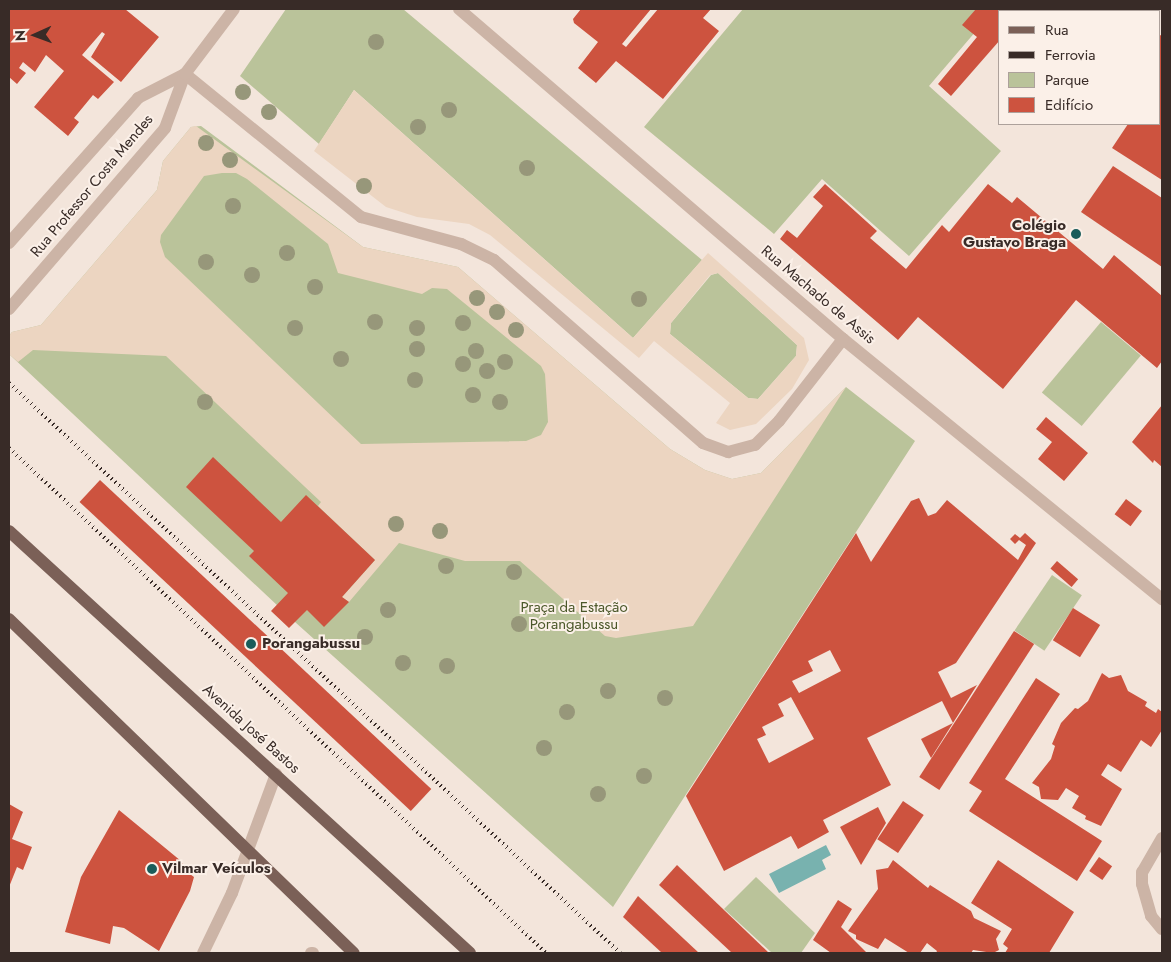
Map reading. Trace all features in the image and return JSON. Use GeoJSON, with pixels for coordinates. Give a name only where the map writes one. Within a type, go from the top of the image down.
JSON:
{"type":"FeatureCollection","features":[{"type":"Feature","properties":{"kind":"main road","name":"Avenida José Bastos"},"geometry":{"type":"LineString","coordinates":[[9,531],[470,953]]}},
{"type":"Feature","properties":{"kind":"main road"},"geometry":{"type":"LineString","coordinates":[[9,619],[247,852],[354,953]]}},
{"type":"Feature","properties":{"kind":"street","name":"Rua Professor Costa Mendes"},"geometry":{"type":"LineString","coordinates":[[9,309],[165,128],[184,74],[234,9]]}},
{"type":"Feature","properties":{"kind":"street","name":"Rua Machado de Assis"},"geometry":{"type":"LineString","coordinates":[[459,9],[843,339],[1162,599]]}},
{"type":"Feature","properties":{"kind":"street","name":"Rua Professor Costa Mendes"},"geometry":{"type":"LineString","coordinates":[[9,243],[138,98],[184,74]]}},
{"type":"Feature","properties":{"kind":"street"},"geometry":{"type":"LineString","coordinates":[[184,74],[361,217],[461,244],[494,260],[703,443],[728,452],[755,445],[779,421],[843,339]]}},
{"type":"Feature","properties":{"kind":"street"},"geometry":{"type":"LineString","coordinates":[[203,953],[247,852],[276,774]]}},
{"type":"Feature","properties":{"kind":"street"},"geometry":{"type":"LineString","coordinates":[[1162,838],[1142,872],[1142,884],[1151,916],[1162,929]]}},
{"type":"Feature","properties":{"kind":"green space"},"geometry":{"type":"Polygon","coordinates":[[[286,9],[403,9],[702,260],[633,338],[354,90],[319,144],[240,76],[286,9]]]}},
{"type":"Feature","properties":{"kind":"green space"},"geometry":{"type":"Polygon","coordinates":[[[743,9],[1033,9],[994,10],[929,86],[1001,151],[909,256],[822,179],[774,234],[644,127],[743,9]]]}},
{"type":"Feature","properties":{"kind":"green space","name":"Praça da Estação Porangabussu"},"geometry":{"type":"Polygon","coordinates":[[[201,126],[363,247],[458,267],[670,449],[705,470],[732,479],[761,473],[846,387],[915,441],[613,907],[295,622],[9,354],[9,336],[12,332],[41,325],[157,190],[163,161],[191,127],[201,126]]]}},
{"type":"Feature","properties":{"kind":"green space"},"geometry":{"type":"Polygon","coordinates":[[[718,273],[797,345],[796,356],[758,399],[748,398],[670,334],[671,323],[711,275],[718,273]]]}},
{"type":"Feature","properties":{"kind":"green space"},"geometry":{"type":"Polygon","coordinates":[[[1101,322],[1141,355],[1082,426],[1042,392],[1101,322]]]}},
{"type":"Feature","properties":{"kind":"green space"},"geometry":{"type":"Polygon","coordinates":[[[1052,575],[1082,595],[1044,651],[1015,631],[1052,575]]]}},
{"type":"Feature","properties":{"kind":"green space"},"geometry":{"type":"Polygon","coordinates":[[[756,877],[815,933],[801,953],[772,953],[724,909],[756,877]]]}},
{"type":"Feature","properties":{"kind":"shaded area"},"geometry":{"type":"Polygon","coordinates":[[[354,90],[633,338],[708,253],[804,338],[809,360],[792,389],[756,424],[730,430],[716,423],[730,403],[654,341],[639,358],[490,235],[469,224],[417,217],[386,207],[314,151],[354,90]],[[718,273],[710,275],[671,323],[670,334],[748,398],[758,399],[796,356],[797,345],[718,273]]]}},
{"type":"Feature","properties":{"kind":"shaded area"},"geometry":{"type":"Polygon","coordinates":[[[196,126],[363,247],[458,267],[670,449],[705,470],[732,479],[761,473],[846,387],[693,626],[616,638],[605,636],[520,561],[465,561],[399,543],[349,602],[342,597],[375,560],[318,506],[321,502],[166,356],[33,350],[18,362],[9,354],[9,336],[12,332],[41,325],[157,190],[163,161],[191,127],[196,126]],[[236,173],[204,176],[161,235],[160,242],[165,257],[361,444],[526,441],[541,435],[548,422],[545,374],[541,366],[447,289],[432,288],[422,294],[338,273],[328,244],[247,179],[236,173]]]}},
{"type":"Feature","properties":{"kind":"water"},"geometry":{"type":"Polygon","coordinates":[[[826,845],[831,855],[822,860],[826,869],[779,893],[769,874],[826,845]]]}},
{"type":"Feature","properties":{"kind":"building"},"geometry":{"type":"Polygon","coordinates":[[[9,9],[125,9],[159,37],[121,82],[91,57],[105,34],[102,32],[82,55],[114,82],[98,99],[93,95],[74,118],[79,122],[68,136],[34,107],[64,71],[46,55],[35,72],[23,62],[19,68],[26,73],[17,84],[9,77],[9,9]]]}},
{"type":"Feature","properties":{"kind":"building"},"geometry":{"type":"Polygon","coordinates":[[[581,9],[651,9],[622,44],[626,47],[658,9],[711,9],[703,18],[719,31],[663,99],[616,61],[596,83],[578,68],[598,42],[574,23],[573,19],[581,9]]]}},
{"type":"Feature","properties":{"kind":"building"},"geometry":{"type":"Polygon","coordinates":[[[976,9],[1000,10],[998,10],[998,42],[951,96],[938,84],[977,37],[962,25],[976,9]]]}},
{"type":"Feature","properties":{"kind":"building"},"geometry":{"type":"Polygon","coordinates":[[[1037,9],[1134,9],[1084,10],[1037,9]]]}},
{"type":"Feature","properties":{"kind":"building"},"geometry":{"type":"Polygon","coordinates":[[[1161,36],[1162,180],[1112,148],[1127,125],[1161,125],[1161,36]]]}},
{"type":"Feature","properties":{"kind":"building"},"geometry":{"type":"Polygon","coordinates":[[[1113,166],[1162,198],[1162,267],[1081,212],[1113,166]]]}},
{"type":"Feature","properties":{"kind":"building"},"geometry":{"type":"Polygon","coordinates":[[[825,184],[877,231],[870,238],[906,269],[942,225],[949,232],[988,184],[1012,203],[1017,197],[1103,269],[1114,255],[1162,296],[1162,361],[1157,368],[1076,300],[1003,389],[918,317],[898,340],[780,239],[787,230],[797,238],[823,206],[813,197],[825,184]]]}},
{"type":"Feature","properties":{"kind":"building"},"geometry":{"type":"Polygon","coordinates":[[[1162,405],[1162,467],[1154,460],[1153,463],[1132,442],[1162,405]]]}},
{"type":"Feature","properties":{"kind":"building"},"geometry":{"type":"Polygon","coordinates":[[[1046,417],[1088,453],[1064,481],[1038,459],[1052,442],[1036,429],[1046,417]]]}},
{"type":"Feature","properties":{"kind":"building"},"geometry":{"type":"Polygon","coordinates":[[[213,457],[281,522],[306,495],[375,560],[342,597],[349,602],[324,627],[307,610],[289,628],[271,611],[288,593],[249,556],[254,551],[186,487],[213,457]]]}},
{"type":"Feature","properties":{"kind":"building","name":"Porangabussu"},"geometry":{"type":"Polygon","coordinates":[[[100,480],[431,789],[411,811],[80,502],[100,480]]]}},
{"type":"Feature","properties":{"kind":"building"},"geometry":{"type":"Polygon","coordinates":[[[919,498],[928,516],[936,513],[947,500],[1018,560],[1026,545],[1019,540],[1015,544],[1010,539],[1015,534],[1020,538],[1025,533],[1036,543],[956,663],[938,672],[951,698],[977,685],[953,723],[942,701],[867,738],[891,785],[823,820],[829,832],[798,849],[791,836],[724,871],[686,796],[856,533],[871,562],[911,501],[919,498]],[[830,650],[808,661],[813,671],[792,681],[799,693],[841,671],[830,650]],[[791,697],[778,704],[784,716],[762,727],[766,735],[757,739],[769,763],[814,739],[791,697]]]}},
{"type":"Feature","properties":{"kind":"building"},"geometry":{"type":"Polygon","coordinates":[[[1126,499],[1142,511],[1131,526],[1115,514],[1126,499]]]}},
{"type":"Feature","properties":{"kind":"building"},"geometry":{"type":"Polygon","coordinates":[[[1057,561],[1078,579],[1072,587],[1050,569],[1057,561]]]}},
{"type":"Feature","properties":{"kind":"building"},"geometry":{"type":"Polygon","coordinates":[[[1073,608],[1100,625],[1080,657],[1053,640],[1073,608]]]}},
{"type":"Feature","properties":{"kind":"building"},"geometry":{"type":"Polygon","coordinates":[[[1014,631],[1034,644],[939,790],[919,777],[1014,631]]]}},
{"type":"Feature","properties":{"kind":"building"},"geometry":{"type":"Polygon","coordinates":[[[1102,673],[1109,678],[1121,675],[1128,691],[1147,702],[1145,706],[1156,713],[1158,709],[1162,712],[1162,730],[1151,747],[1141,740],[1121,772],[1108,764],[1101,775],[1122,789],[1101,826],[1085,819],[1086,816],[1072,808],[1079,796],[1066,788],[1058,800],[1041,799],[1039,787],[1032,783],[1051,759],[1055,746],[1052,744],[1061,723],[1075,708],[1078,709],[1088,701],[1102,673]]]}},
{"type":"Feature","properties":{"kind":"building"},"geometry":{"type":"Polygon","coordinates":[[[1036,678],[1060,694],[1005,779],[1102,841],[1077,881],[969,811],[982,791],[969,783],[1036,678]]]}},
{"type":"Feature","properties":{"kind":"building"},"geometry":{"type":"Polygon","coordinates":[[[953,723],[931,758],[921,739],[953,723]]]}},
{"type":"Feature","properties":{"kind":"building"},"geometry":{"type":"Polygon","coordinates":[[[903,801],[924,815],[898,853],[877,839],[903,801]]]}},
{"type":"Feature","properties":{"kind":"building"},"geometry":{"type":"Polygon","coordinates":[[[9,804],[23,812],[12,839],[32,847],[23,870],[17,867],[9,887],[9,804]]]}},
{"type":"Feature","properties":{"kind":"building"},"geometry":{"type":"Polygon","coordinates":[[[878,807],[886,823],[861,865],[840,827],[878,807]]]}},
{"type":"Feature","properties":{"kind":"building"},"geometry":{"type":"Polygon","coordinates":[[[119,810],[181,861],[187,872],[194,877],[190,891],[159,951],[124,928],[113,926],[110,944],[65,932],[81,877],[119,810]]]}},
{"type":"Feature","properties":{"kind":"building"},"geometry":{"type":"Polygon","coordinates":[[[1099,857],[1112,866],[1102,880],[1089,871],[1099,857]]]}},
{"type":"Feature","properties":{"kind":"building"},"geometry":{"type":"Polygon","coordinates":[[[893,860],[928,888],[930,885],[971,911],[974,918],[1001,931],[996,939],[999,950],[993,953],[973,950],[971,953],[936,953],[937,951],[927,943],[920,953],[909,953],[885,938],[878,949],[856,939],[856,935],[848,931],[878,889],[876,870],[888,868],[893,860]]]}},
{"type":"Feature","properties":{"kind":"building"},"geometry":{"type":"Polygon","coordinates":[[[998,860],[1074,912],[1049,953],[1005,953],[1008,948],[1003,944],[1012,929],[971,903],[998,860]]]}},
{"type":"Feature","properties":{"kind":"building"},"geometry":{"type":"Polygon","coordinates":[[[677,865],[769,953],[732,953],[659,885],[677,865]]]}},
{"type":"Feature","properties":{"kind":"building"},"geometry":{"type":"Polygon","coordinates":[[[638,896],[699,953],[662,953],[623,917],[638,896]]]}},
{"type":"Feature","properties":{"kind":"building"},"geometry":{"type":"Polygon","coordinates":[[[838,900],[852,909],[841,927],[867,953],[831,953],[813,940],[838,900]]]}},
{"type":"Feature","properties":{"kind":"railway"},"geometry":{"type":"LineString","coordinates":[[9,383],[620,953]]}},
{"type":"Feature","properties":{"kind":"railway"},"geometry":{"type":"LineString","coordinates":[[9,448],[546,953]]}},
{"type":"Feature","properties":{"kind":"place","name":"Colégio Gustavo Braga"},"geometry":{"type":"Point","coordinates":[1076,234]}},
{"type":"Feature","properties":{"kind":"place","name":"Porangabussu"},"geometry":{"type":"Point","coordinates":[251,644]}},
{"type":"Feature","properties":{"kind":"place","name":"Vilmar Veículos"},"geometry":{"type":"Point","coordinates":[152,869]}}]}
